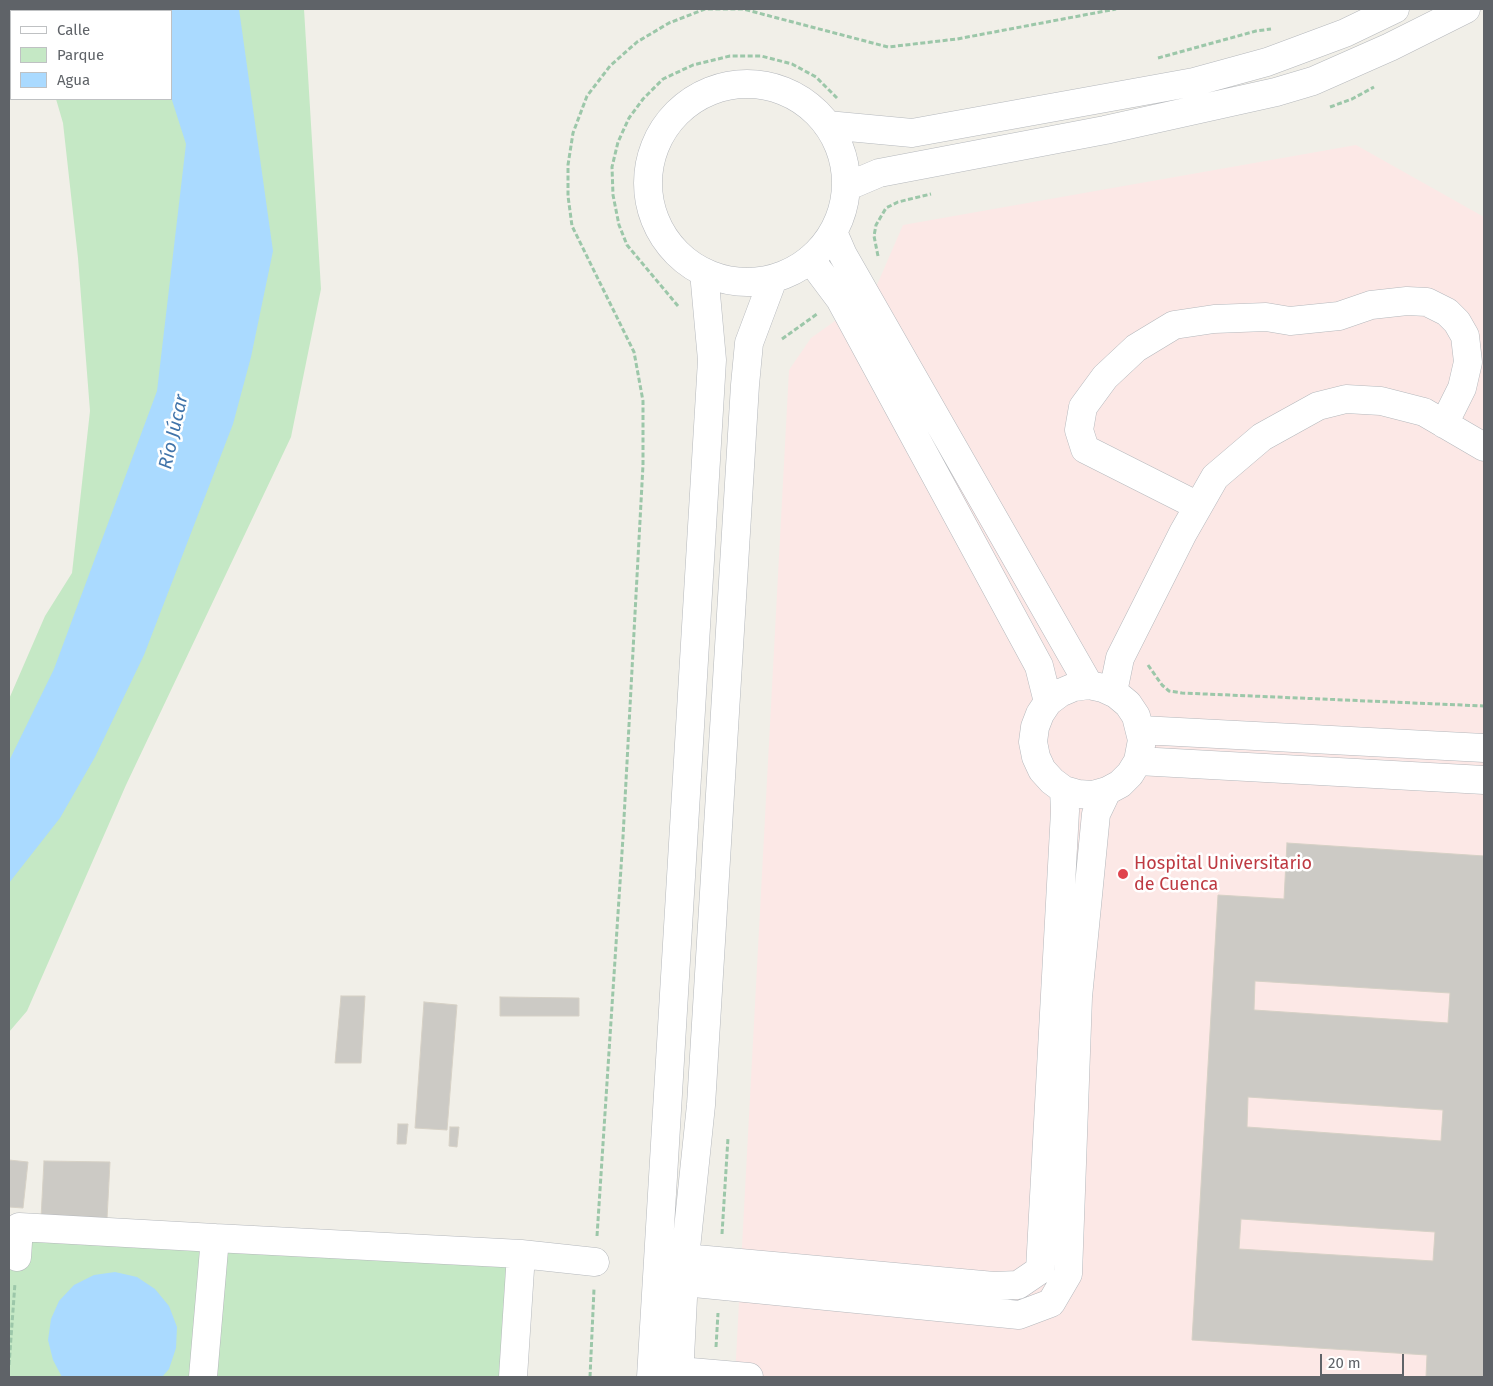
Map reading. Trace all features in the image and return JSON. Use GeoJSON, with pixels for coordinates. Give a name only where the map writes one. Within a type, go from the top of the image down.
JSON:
{"type":"FeatureCollection","features":[{"type":"Feature","properties":{"kind":"street"},"geometry":{"type":"LineString","coordinates":[[827,125],[912,133],[1194,82],[1268,62],[1345,33],[1395,9]]}},
{"type":"Feature","properties":{"kind":"street"},"geometry":{"type":"LineString","coordinates":[[846,187],[879,173],[1105,130],[1304,84],[1390,47],[1466,9]]}},
{"type":"Feature","properties":{"kind":"street"},"geometry":{"type":"LineString","coordinates":[[754,84],[782,90],[795,96],[807,104],[827,125],[843,161],[846,187],[843,205],[833,232],[810,259],[793,271],[773,279],[743,282],[723,279],[704,272],[691,265],[670,245],[655,220],[651,207],[648,178],[649,164],[653,150],[666,124],[699,96],[725,86],[754,84]]}},
{"type":"Feature","properties":{"kind":"street"},"geometry":{"type":"LineString","coordinates":[[833,232],[843,255],[1101,689]]}},
{"type":"Feature","properties":{"kind":"street"},"geometry":{"type":"LineString","coordinates":[[810,259],[840,299],[1039,666],[1048,702]]}},
{"type":"Feature","properties":{"kind":"street"},"geometry":{"type":"LineString","coordinates":[[651,1377],[712,360],[704,272]]}},
{"type":"Feature","properties":{"kind":"street"},"geometry":{"type":"LineString","coordinates":[[749,1377],[679,1374],[684,1270],[701,1105],[745,385],[749,343],[773,279]]}},
{"type":"Feature","properties":{"kind":"street"},"geometry":{"type":"LineString","coordinates":[[1198,506],[1085,449],[1079,430],[1083,407],[1105,377],[1136,348],[1174,324],[1214,319],[1266,317],[1290,321],[1339,316],[1371,305],[1408,301],[1427,302],[1447,312],[1457,322],[1465,336],[1468,362],[1464,379],[1444,424]]}},
{"type":"Feature","properties":{"kind":"street"},"geometry":{"type":"LineString","coordinates":[[1101,689],[1120,658],[1198,506],[1216,477],[1262,437],[1318,406],[1346,399],[1380,400],[1424,412],[1484,447]]}},
{"type":"Feature","properties":{"kind":"street"},"geometry":{"type":"LineString","coordinates":[[1074,687],[1101,689],[1128,704],[1136,716],[1141,730],[1141,751],[1138,761],[1130,774],[1120,784],[1107,791],[1093,794],[1078,794],[1064,790],[1042,770],[1036,757],[1033,742],[1035,727],[1040,714],[1048,702],[1060,693],[1074,687]]}},
{"type":"Feature","properties":{"kind":"street"},"geometry":{"type":"LineString","coordinates":[[1141,730],[1484,748]]}},
{"type":"Feature","properties":{"kind":"street"},"geometry":{"type":"LineString","coordinates":[[1138,761],[1484,780]]}},
{"type":"Feature","properties":{"kind":"street"},"geometry":{"type":"LineString","coordinates":[[720,1274],[994,1286],[1018,1285],[1040,1270],[1065,811],[1064,790]]}},
{"type":"Feature","properties":{"kind":"street"},"geometry":{"type":"LineString","coordinates":[[684,1270],[1019,1315],[1051,1302],[1068,1274],[1078,997],[1096,814],[1107,791]]}},
{"type":"Feature","properties":{"kind":"street"},"geometry":{"type":"LineString","coordinates":[[17,1257],[14,1227],[521,1254],[595,1262]]}},
{"type":"Feature","properties":{"kind":"street"},"geometry":{"type":"LineString","coordinates":[[203,1377],[215,1238]]}},
{"type":"Feature","properties":{"kind":"street"},"geometry":{"type":"LineString","coordinates":[[512,1377],[521,1254]]}},
{"type":"Feature","properties":{"kind":"path"},"geometry":{"type":"LineString","coordinates":[[780,345],[783,338],[801,324],[840,299]]}},
{"type":"Feature","properties":{"kind":"path"},"geometry":{"type":"LineString","coordinates":[[714,1374],[728,1133]]}},
{"type":"Feature","properties":{"kind":"path"},"geometry":{"type":"LineString","coordinates":[[9,1365],[17,1257]]}},
{"type":"Feature","properties":{"kind":"shaded area","name":"Hospital Universitario de Cuenca"},"geometry":{"type":"Polygon","coordinates":[[[1356,145],[1484,217],[1484,1377],[735,1377],[789,370],[811,338],[873,294],[903,225],[1356,145]]]}},
{"type":"Feature","properties":{"kind":"green space"},"geometry":{"type":"Polygon","coordinates":[[[304,9],[321,289],[291,437],[126,785],[27,1011],[9,1032],[9,699],[45,616],[72,573],[90,411],[78,258],[63,123],[56,100],[172,100],[172,10],[34,10],[304,9]]]}},
{"type":"Feature","properties":{"kind":"green space"},"geometry":{"type":"Polygon","coordinates":[[[9,1239],[511,1251],[502,1377],[9,1377],[9,1239]]]}},
{"type":"Feature","properties":{"kind":"water","name":"Río Júcar"},"geometry":{"type":"Polygon","coordinates":[[[239,9],[273,251],[251,357],[233,424],[144,655],[95,757],[60,818],[9,883],[9,761],[54,669],[157,391],[186,144],[172,100],[172,10],[143,10],[239,9]]]}},
{"type":"Feature","properties":{"kind":"water"},"geometry":{"type":"Polygon","coordinates":[[[115,1272],[137,1277],[155,1289],[169,1306],[177,1327],[176,1348],[169,1369],[162,1377],[62,1377],[53,1360],[48,1340],[51,1319],[59,1301],[74,1285],[94,1275],[115,1272]]]}},
{"type":"Feature","properties":{"kind":"building"},"geometry":{"type":"Polygon","coordinates":[[[1287,843],[1484,856],[1484,1377],[1426,1377],[1427,1355],[1192,1340],[1218,895],[1284,899],[1287,843]],[[1255,981],[1254,1010],[1448,1023],[1450,993],[1255,981]],[[1248,1097],[1247,1127],[1441,1141],[1443,1110],[1248,1097]],[[1241,1219],[1239,1249],[1433,1261],[1435,1232],[1241,1219]]]}},
{"type":"Feature","properties":{"kind":"building"},"geometry":{"type":"Polygon","coordinates":[[[341,996],[365,996],[361,1063],[335,1063],[341,996]]]}},
{"type":"Feature","properties":{"kind":"building"},"geometry":{"type":"Polygon","coordinates":[[[500,997],[579,998],[579,1016],[500,1016],[500,997]]]}},
{"type":"Feature","properties":{"kind":"building"},"geometry":{"type":"Polygon","coordinates":[[[424,1002],[457,1005],[447,1130],[415,1128],[424,1002]]]}},
{"type":"Feature","properties":{"kind":"building"},"geometry":{"type":"Polygon","coordinates":[[[398,1124],[408,1124],[406,1144],[397,1144],[398,1124]]]}},
{"type":"Feature","properties":{"kind":"building"},"geometry":{"type":"Polygon","coordinates":[[[450,1127],[459,1127],[457,1147],[449,1146],[450,1127]]]}},
{"type":"Feature","properties":{"kind":"building"},"geometry":{"type":"Polygon","coordinates":[[[9,1160],[28,1162],[23,1208],[9,1207],[9,1160]]]}},
{"type":"Feature","properties":{"kind":"building"},"geometry":{"type":"Polygon","coordinates":[[[44,1161],[110,1162],[107,1219],[41,1218],[44,1161]]]}},
{"type":"Feature","properties":{"kind":"place","name":"Hospital Universitario de Cuenca"},"geometry":{"type":"Point","coordinates":[1123,874]}}]}
